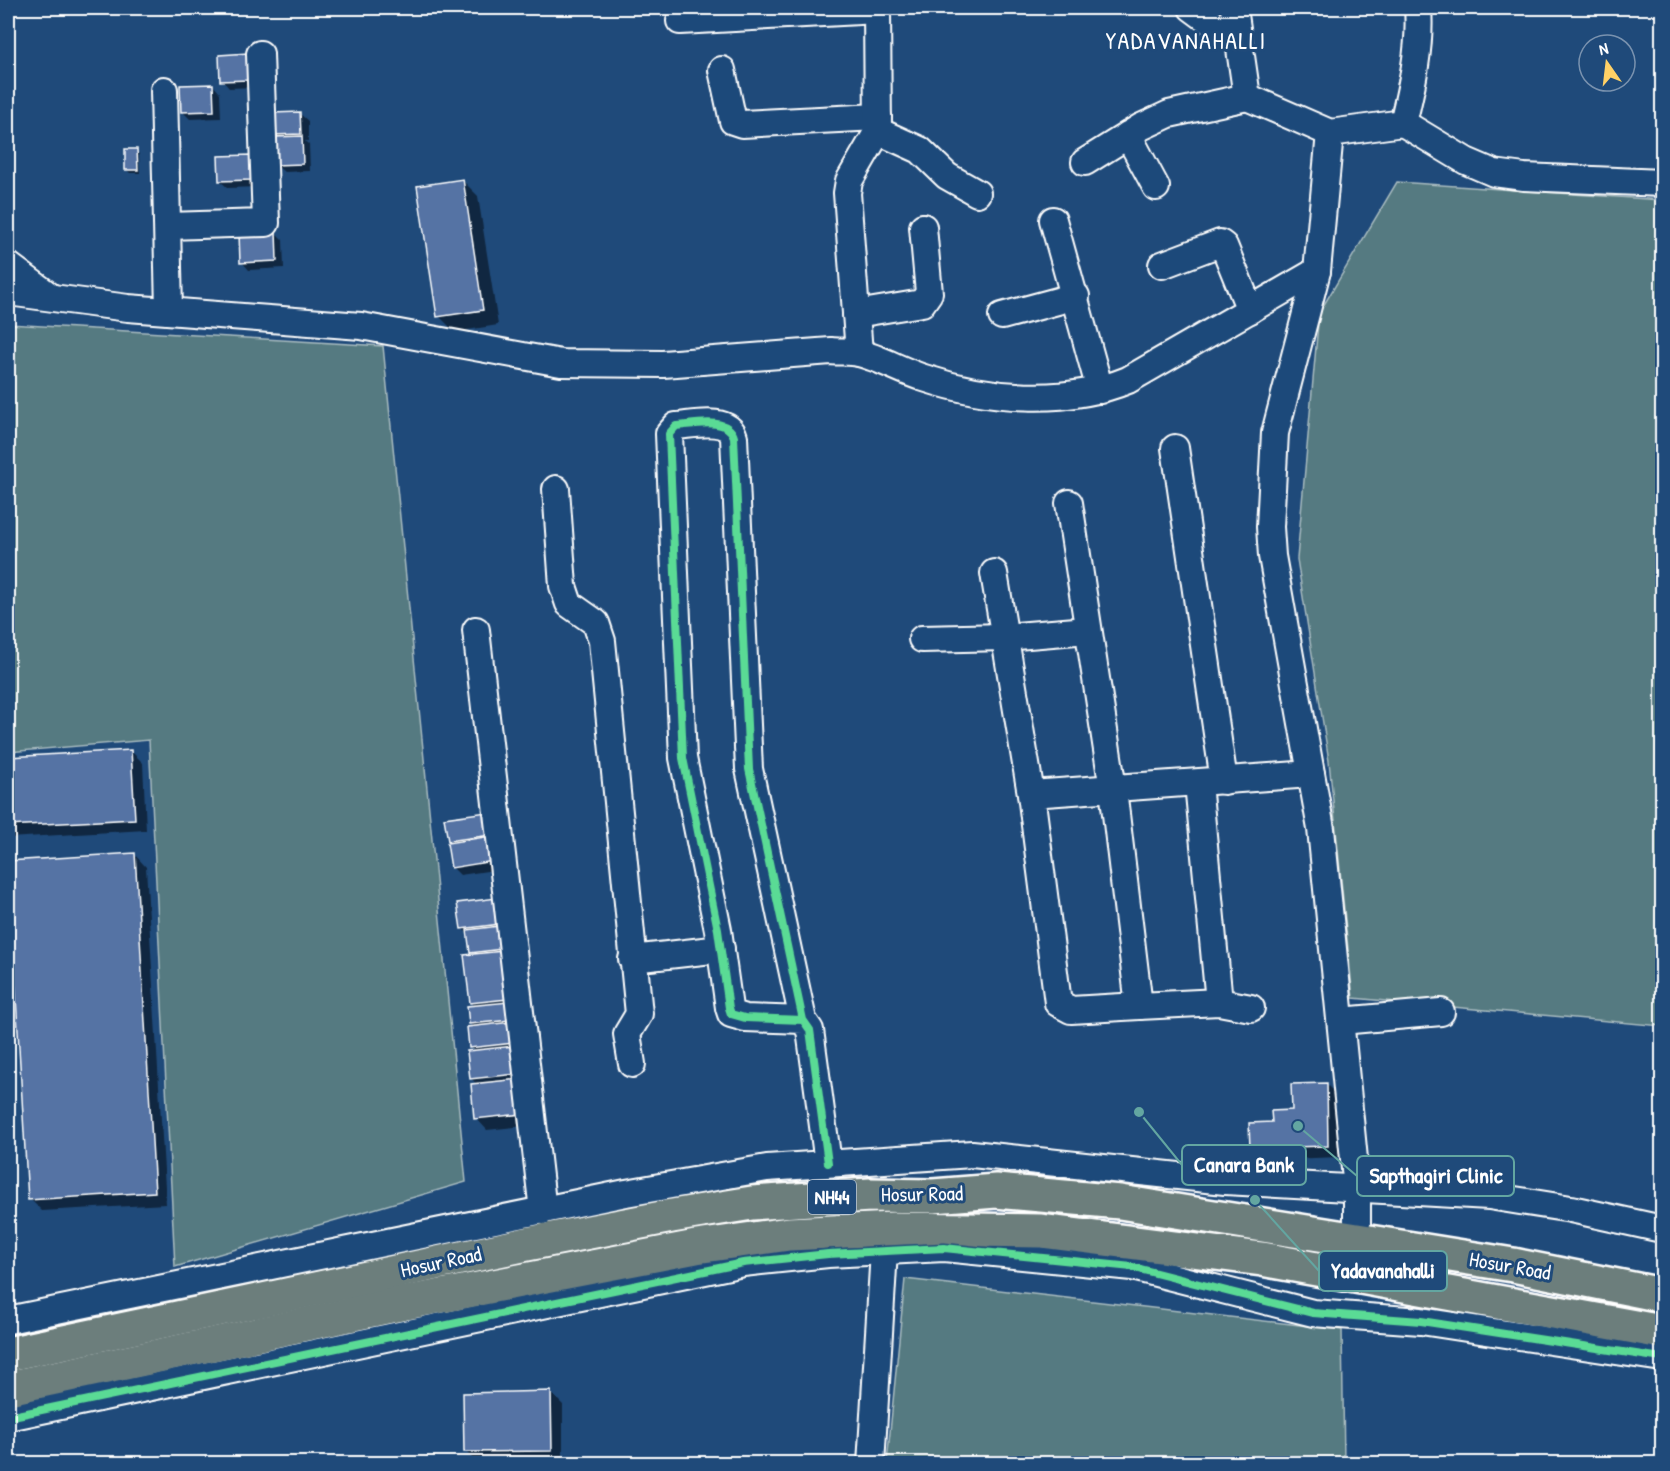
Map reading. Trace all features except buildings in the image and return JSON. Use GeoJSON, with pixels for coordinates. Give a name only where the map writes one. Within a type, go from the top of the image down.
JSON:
{"type":"FeatureCollection","features":[{"type":"Feature","properties":{"kind":"highway","name":"Hosur Road"},"geometry":{"type":"LineString","coordinates":[[8,1354],[538,1242],[740,1205],[806,1198],[933,1196],[996,1191],[1120,1202],[1513,1265],[1662,1295]]}},
{"type":"Feature","properties":{"kind":"highway","name":"Hosur Road"},"geometry":{"type":"LineString","coordinates":[[8,1388],[395,1305],[641,1270],[696,1246],[789,1234],[893,1229],[1041,1231],[1262,1259],[1662,1332]]}},
{"type":"Feature","properties":{"kind":"street"},"geometry":{"type":"LineString","coordinates":[[1192,8],[1238,42]]}},
{"type":"Feature","properties":{"kind":"street"},"geometry":{"type":"LineString","coordinates":[[1234,8],[1247,97]]}},
{"type":"Feature","properties":{"kind":"street"},"geometry":{"type":"LineString","coordinates":[[1403,123],[1413,82],[1418,8]]}},
{"type":"Feature","properties":{"kind":"street"},"geometry":{"type":"LineString","coordinates":[[680,21],[878,9],[878,124],[849,181],[847,193],[859,353]]}},
{"type":"Feature","properties":{"kind":"street"},"geometry":{"type":"LineString","coordinates":[[168,226],[266,223],[260,54]]}},
{"type":"Feature","properties":{"kind":"street"},"geometry":{"type":"LineString","coordinates":[[722,70],[729,114],[733,121],[742,124],[878,124],[920,150],[947,176],[977,193]]}},
{"type":"Feature","properties":{"kind":"street"},"geometry":{"type":"LineString","coordinates":[[164,90],[169,311]]}},
{"type":"Feature","properties":{"kind":"street"},"geometry":{"type":"LineString","coordinates":[[1085,162],[1128,135],[1169,114],[1247,97],[1330,133],[1403,123],[1466,160],[1494,173],[1524,177],[1662,183]]}},
{"type":"Feature","properties":{"kind":"street"},"geometry":{"type":"LineString","coordinates":[[1330,133],[1317,271],[1275,433],[1270,527],[1272,556],[1325,866],[1357,1190],[1358,1240]]}},
{"type":"Feature","properties":{"kind":"street"},"geometry":{"type":"LineString","coordinates":[[1128,135],[1156,187]]}},
{"type":"Feature","properties":{"kind":"street"},"geometry":{"type":"LineString","coordinates":[[1053,220],[1076,296],[1100,390]]}},
{"type":"Feature","properties":{"kind":"street"},"geometry":{"type":"LineString","coordinates":[[856,314],[922,303],[927,299],[930,293],[923,227]]}},
{"type":"Feature","properties":{"kind":"street"},"geometry":{"type":"LineString","coordinates":[[1162,265],[1220,243],[1224,246],[1250,310]]}},
{"type":"Feature","properties":{"kind":"street"},"geometry":{"type":"LineString","coordinates":[[8,265],[50,296]]}},
{"type":"Feature","properties":{"kind":"street"},"geometry":{"type":"LineString","coordinates":[[8,292],[128,308],[361,326],[561,363],[663,364],[831,351],[859,353],[896,369],[947,385],[985,393],[1052,396],[1100,390],[1128,380],[1317,271]]}},
{"type":"Feature","properties":{"kind":"street"},"geometry":{"type":"LineString","coordinates":[[1002,316],[1076,296]]}},
{"type":"Feature","properties":{"kind":"street"},"geometry":{"type":"LineString","coordinates":[[803,1020],[745,1018],[731,1014],[721,949],[683,759],[669,434],[675,426],[722,424],[729,427],[734,437],[749,769],[803,1020],[810,1030],[828,1163]]}},
{"type":"Feature","properties":{"kind":"street"},"geometry":{"type":"LineString","coordinates":[[1175,448],[1224,781]]}},
{"type":"Feature","properties":{"kind":"street"},"geometry":{"type":"LineString","coordinates":[[556,489],[563,586],[569,604],[596,623],[602,641],[639,1014],[627,1034],[632,1064]]}},
{"type":"Feature","properties":{"kind":"street"},"geometry":{"type":"LineString","coordinates":[[1069,503],[1113,789],[1139,1006]]}},
{"type":"Feature","properties":{"kind":"street"},"geometry":{"type":"LineString","coordinates":[[994,573],[1031,794],[1058,1003],[1071,1010],[1219,1002],[1251,1008]]}},
{"type":"Feature","properties":{"kind":"street"},"geometry":{"type":"LineString","coordinates":[[476,630],[543,1211]]}},
{"type":"Feature","properties":{"kind":"street"},"geometry":{"type":"LineString","coordinates":[[922,639],[1005,637],[1088,630]]}},
{"type":"Feature","properties":{"kind":"street"},"geometry":{"type":"LineString","coordinates":[[1031,794],[1311,774]]}},
{"type":"Feature","properties":{"kind":"street"},"geometry":{"type":"LineString","coordinates":[[1198,783],[1219,1002]]}},
{"type":"Feature","properties":{"kind":"street"},"geometry":{"type":"LineString","coordinates":[[632,958],[721,949]]}},
{"type":"Feature","properties":{"kind":"street"},"geometry":{"type":"LineString","coordinates":[[1341,1021],[1441,1012]]}},
{"type":"Feature","properties":{"kind":"street"},"geometry":{"type":"LineString","coordinates":[[8,1320],[767,1167],[972,1154],[1225,1180],[1357,1190],[1489,1196],[1571,1209],[1662,1229]]}},
{"type":"Feature","properties":{"kind":"street"},"geometry":{"type":"LineString","coordinates":[[8,1417],[641,1270],[944,1248],[1132,1267],[1313,1313],[1421,1321],[1662,1358]]}},
{"type":"Feature","properties":{"kind":"street"},"geometry":{"type":"LineString","coordinates":[[872,1464],[884,1251]]}},
{"type":"Feature","properties":{"kind":"green space"},"geometry":{"type":"Polygon","coordinates":[[[1397,182],[1662,200],[1662,1026],[1353,998],[1329,761],[1297,559],[1319,313],[1397,182]]]}},
{"type":"Feature","properties":{"kind":"green space"},"geometry":{"type":"Polygon","coordinates":[[[8,324],[383,346],[466,1182],[175,1267],[149,740],[8,752],[8,324]]]}},
{"type":"Feature","properties":{"kind":"green space"},"geometry":{"type":"Polygon","coordinates":[[[905,1279],[1342,1330],[1344,1463],[887,1463],[905,1279]]]}},
{"type":"Feature","properties":{"kind":"cycle path"},"geometry":{"type":"LineString","coordinates":[[803,1020],[745,1018],[731,1014],[729,1008],[718,930],[683,758],[669,434],[676,426],[717,424],[725,426],[734,437],[749,769],[803,1020],[810,1030],[828,1163]]}},
{"type":"Feature","properties":{"kind":"cycle path"},"geometry":{"type":"LineString","coordinates":[[8,1417],[743,1263],[828,1254],[944,1248],[1132,1267],[1313,1313],[1421,1321],[1662,1358]]}},
{"type":"Feature","properties":{"kind":"place","name":"Canara Bank"},"geometry":{"type":"Point","coordinates":[1139,1112]}},
{"type":"Feature","properties":{"kind":"place","name":"Sapthagiri Clinic"},"geometry":{"type":"Point","coordinates":[1298,1126]}},
{"type":"Feature","properties":{"kind":"place","name":"Yadavanahalli"},"geometry":{"type":"Point","coordinates":[1255,1200]}},
{"type":"Feature","properties":{"kind":"district","name":"YADAVANAHALLI"},"geometry":{"type":"Point","coordinates":[1186,41]}}]}
